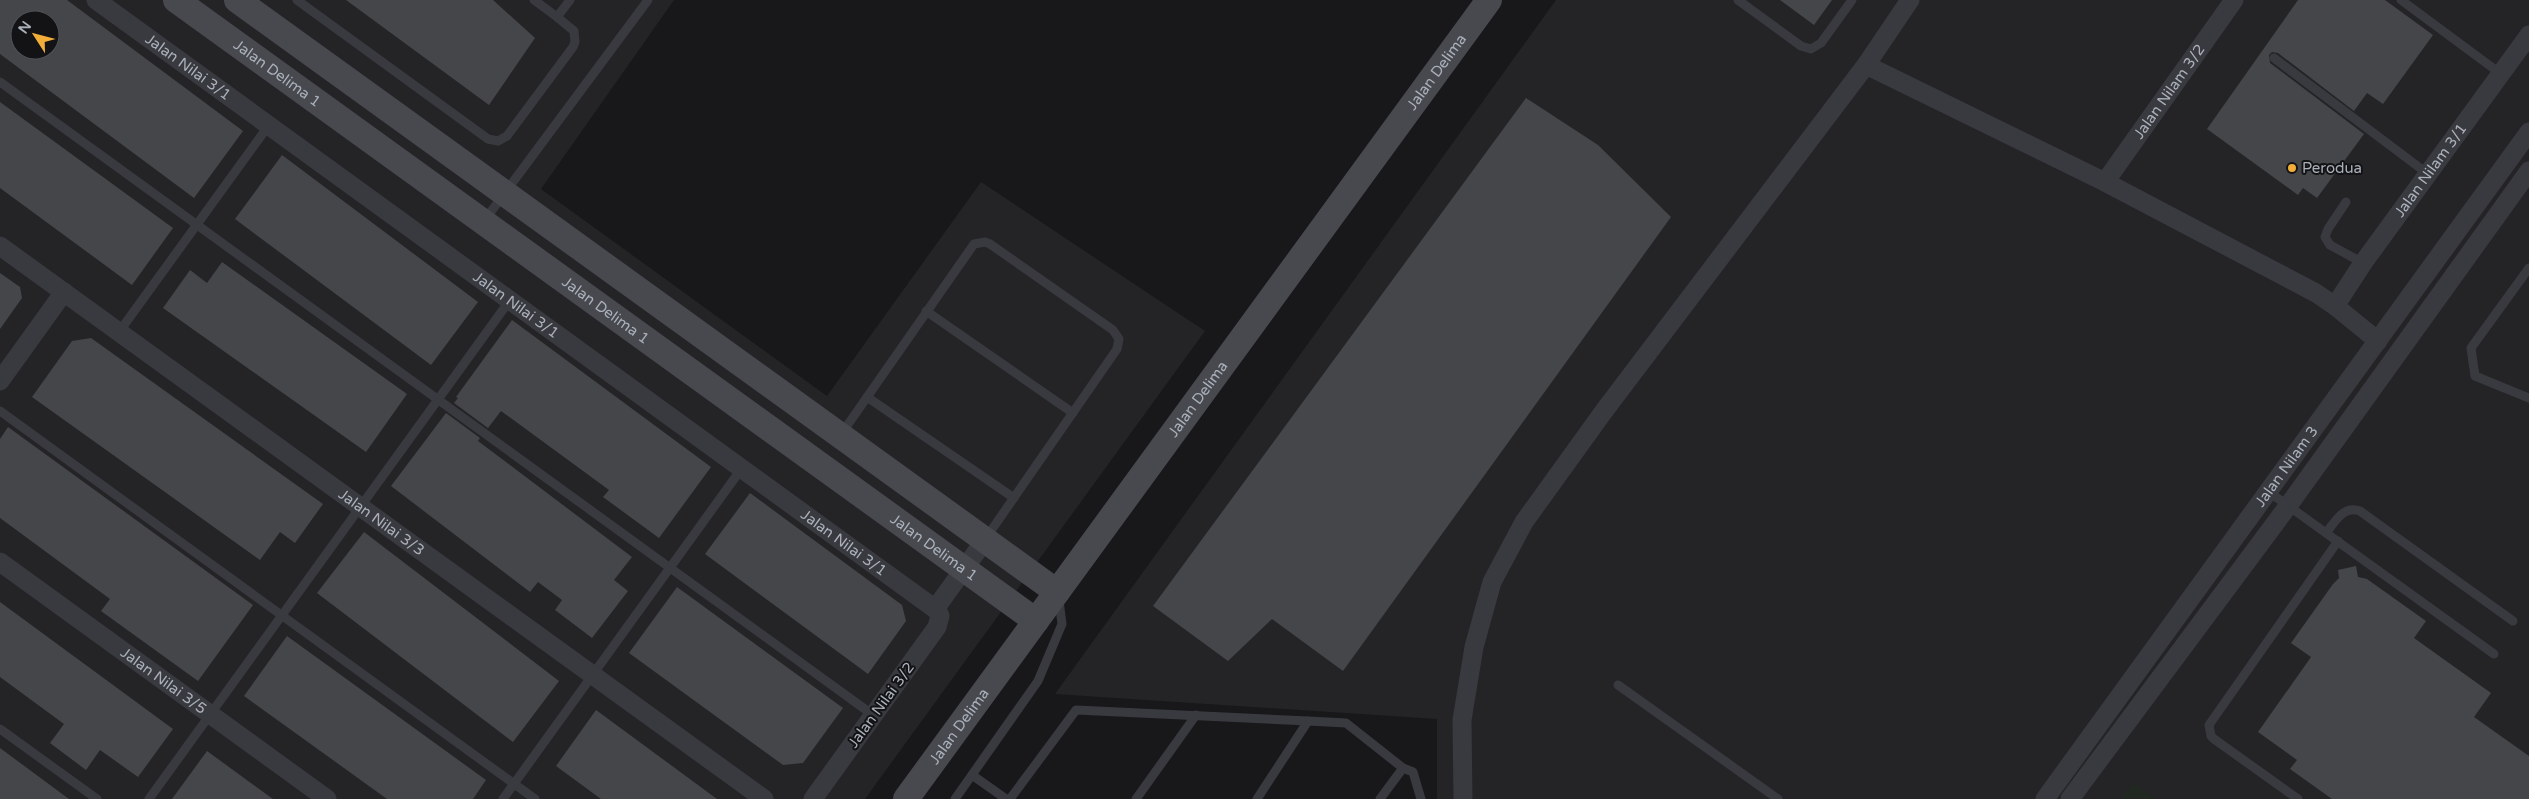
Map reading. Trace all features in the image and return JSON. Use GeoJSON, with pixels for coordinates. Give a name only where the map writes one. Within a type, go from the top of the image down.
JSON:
{"type":"FeatureCollection","features":[{"type":"Feature","properties":{"kind":"street","name":"Jalan Nilai 3/1"},"geometry":{"type":"LineString","coordinates":[[96,0],[935,609]]}},
{"type":"Feature","properties":{"kind":"street","name":"Jalan Delima 1"},"geometry":{"type":"LineString","coordinates":[[176,0],[1036,621]]}},
{"type":"Feature","properties":{"kind":"street"},"geometry":{"type":"LineString","coordinates":[[237,0],[1057,592]]}},
{"type":"Feature","properties":{"kind":"street","name":"Jalan Delima"},"geometry":{"type":"LineString","coordinates":[[906,799],[1489,0]]}},
{"type":"Feature","properties":{"kind":"street"},"geometry":{"type":"LineString","coordinates":[[1463,799],[1462,720],[1474,647],[1492,582],[1524,522],[1610,403],[1866,66],[1910,0]]}},
{"type":"Feature","properties":{"kind":"street","name":"Jalan Nilam 3/2"},"geometry":{"type":"LineString","coordinates":[[2105,182],[2234,0]]}},
{"type":"Feature","properties":{"kind":"street","name":"Jalan Nilam 3/1"},"geometry":{"type":"LineString","coordinates":[[2335,306],[2363,263],[2529,35]]}},
{"type":"Feature","properties":{"kind":"street"},"geometry":{"type":"LineString","coordinates":[[1866,66],[2105,182],[2335,306],[2378,341]]}},
{"type":"Feature","properties":{"kind":"street","name":"Jalan Nilam 3"},"geometry":{"type":"LineString","coordinates":[[2045,799],[2529,132]]}},
{"type":"Feature","properties":{"kind":"street","name":"Jalan Nilam 3"},"geometry":{"type":"LineString","coordinates":[[2070,799],[2288,506],[2529,171]]}},
{"type":"Feature","properties":{"kind":"street","name":"Jalan Nilai 3/3"},"geometry":{"type":"LineString","coordinates":[[0,246],[764,799]]}},
{"type":"Feature","properties":{"kind":"street"},"geometry":{"type":"LineString","coordinates":[[0,381],[64,292]]}},
{"type":"Feature","properties":{"kind":"street"},"geometry":{"type":"LineString","coordinates":[[935,609],[985,540]]}},
{"type":"Feature","properties":{"kind":"street","name":"Jalan Nilai 3/5"},"geometry":{"type":"LineString","coordinates":[[0,562],[327,799]]}},
{"type":"Feature","properties":{"kind":"street","name":"Jalan Nilai 3/2"},"geometry":{"type":"LineString","coordinates":[[813,799],[938,627],[940,616],[935,609]]}},
{"type":"Feature","properties":{"kind":"lane"},"geometry":{"type":"LineString","coordinates":[[297,0],[488,139],[498,141],[507,136],[575,42],[574,31],[534,0]]}},
{"type":"Feature","properties":{"kind":"lane"},"geometry":{"type":"LineString","coordinates":[[557,17],[570,0]]}},
{"type":"Feature","properties":{"kind":"lane"},"geometry":{"type":"LineString","coordinates":[[484,222],[648,0]]}},
{"type":"Feature","properties":{"kind":"lane"},"geometry":{"type":"LineString","coordinates":[[1738,0],[1801,46],[1811,49],[1821,43],[1852,0]]}},
{"type":"Feature","properties":{"kind":"lane"},"geometry":{"type":"LineString","coordinates":[[2401,0],[2501,74]]}},
{"type":"Feature","properties":{"kind":"lane"},"geometry":{"type":"LineString","coordinates":[[2274,58],[2428,174]]}},
{"type":"Feature","properties":{"kind":"lane"},"geometry":{"type":"LineString","coordinates":[[0,82],[873,715]]}},
{"type":"Feature","properties":{"kind":"lane"},"geometry":{"type":"LineString","coordinates":[[119,332],[269,126]]}},
{"type":"Feature","properties":{"kind":"lane"},"geometry":{"type":"LineString","coordinates":[[2346,202],[2328,229],[2325,237],[2330,245],[2363,263]]}},
{"type":"Feature","properties":{"kind":"lane"},"geometry":{"type":"LineString","coordinates":[[840,436],[970,248],[979,242],[990,244],[1117,333],[1119,344],[1117,349],[985,540]]}},
{"type":"Feature","properties":{"kind":"lane"},"geometry":{"type":"LineString","coordinates":[[2529,268],[2471,348],[2475,376],[2529,398]]}},
{"type":"Feature","properties":{"kind":"lane"},"geometry":{"type":"LineString","coordinates":[[149,799],[510,300]]}},
{"type":"Feature","properties":{"kind":"lane"},"geometry":{"type":"LineString","coordinates":[[926,311],[1073,413]]}},
{"type":"Feature","properties":{"kind":"lane"},"geometry":{"type":"LineString","coordinates":[[867,397],[1014,498]]}},
{"type":"Feature","properties":{"kind":"lane"},"geometry":{"type":"LineString","coordinates":[[0,411],[536,799]]}},
{"type":"Feature","properties":{"kind":"lane"},"geometry":{"type":"LineString","coordinates":[[503,799],[742,468]]}},
{"type":"Feature","properties":{"kind":"lane"},"geometry":{"type":"LineString","coordinates":[[2269,492],[2494,654]]}},
{"type":"Feature","properties":{"kind":"lane"},"geometry":{"type":"LineString","coordinates":[[2326,533],[2345,511],[2350,509],[2360,512],[2512,621]]}},
{"type":"Feature","properties":{"kind":"lane"},"geometry":{"type":"LineString","coordinates":[[2298,799],[2214,739],[2211,736],[2209,725],[2338,541]]}},
{"type":"Feature","properties":{"kind":"lane"},"geometry":{"type":"LineString","coordinates":[[955,799],[1038,681],[1062,624],[1057,592]]}},
{"type":"Feature","properties":{"kind":"lane"},"geometry":{"type":"LineString","coordinates":[[1618,685],[1778,799]]}},
{"type":"Feature","properties":{"kind":"lane"},"geometry":{"type":"LineString","coordinates":[[972,775],[1008,799],[1076,710],[1346,723],[1403,768],[1416,774],[1421,799]]}},
{"type":"Feature","properties":{"kind":"lane"},"geometry":{"type":"LineString","coordinates":[[1136,799],[1196,715]]}},
{"type":"Feature","properties":{"kind":"lane"},"geometry":{"type":"LineString","coordinates":[[1257,799],[1308,721]]}},
{"type":"Feature","properties":{"kind":"lane"},"geometry":{"type":"LineString","coordinates":[[0,729],[97,799]]}},
{"type":"Feature","properties":{"kind":"lane"},"geometry":{"type":"LineString","coordinates":[[1380,799],[1403,768]]}},
{"type":"Feature","properties":{"kind":"shaded area"},"geometry":{"type":"Polygon","coordinates":[[[0,0],[674,0],[541,189],[827,396],[981,182],[1205,331],[865,799],[0,799],[0,0]]]}},
{"type":"Feature","properties":{"kind":"shaded area"},"geometry":{"type":"Polygon","coordinates":[[[1556,0],[2529,0],[2529,799],[1437,799],[1437,719],[1055,694],[1556,0]]]}},
{"type":"Feature","properties":{"kind":"shaded area"},"geometry":{"type":"Polygon","coordinates":[[[2133,783],[2156,799],[2121,799],[2133,783]]]}},
{"type":"Feature","properties":{"kind":"building"},"geometry":{"type":"Polygon","coordinates":[[[0,0],[67,0],[243,131],[194,198],[0,54],[0,0]]]}},
{"type":"Feature","properties":{"kind":"building"},"geometry":{"type":"Polygon","coordinates":[[[346,0],[493,0],[535,38],[489,105],[346,0]]]}},
{"type":"Feature","properties":{"kind":"building"},"geometry":{"type":"Polygon","coordinates":[[[1780,0],[1832,0],[1814,25],[1780,0]]]}},
{"type":"Feature","properties":{"kind":"building"},"geometry":{"type":"Polygon","coordinates":[[[2298,0],[2385,0],[2433,35],[2383,104],[2367,93],[2354,111],[2278,53],[2272,52],[2269,55],[2270,63],[2364,134],[2317,198],[2303,188],[2298,195],[2207,129],[2298,0]]]}},
{"type":"Feature","properties":{"kind":"building"},"geometry":{"type":"Polygon","coordinates":[[[1526,98],[1598,145],[1671,217],[1343,671],[1272,619],[1228,661],[1153,606],[1526,98]]]}},
{"type":"Feature","properties":{"kind":"building"},"geometry":{"type":"Polygon","coordinates":[[[0,102],[173,228],[132,285],[0,188],[0,102]]]}},
{"type":"Feature","properties":{"kind":"building"},"geometry":{"type":"Polygon","coordinates":[[[282,155],[478,302],[431,365],[235,219],[282,155]]]}},
{"type":"Feature","properties":{"kind":"building"},"geometry":{"type":"Polygon","coordinates":[[[222,262],[407,394],[366,452],[163,308],[190,270],[207,283],[222,262]]]}},
{"type":"Feature","properties":{"kind":"building"},"geometry":{"type":"Polygon","coordinates":[[[0,273],[20,287],[22,298],[0,329],[0,273]]]}},
{"type":"Feature","properties":{"kind":"building"},"geometry":{"type":"Polygon","coordinates":[[[512,320],[711,467],[659,538],[603,497],[609,490],[501,411],[488,428],[454,403],[458,398],[456,397],[512,320]]]}},
{"type":"Feature","properties":{"kind":"building"},"geometry":{"type":"Polygon","coordinates":[[[91,338],[323,504],[295,543],[280,532],[260,560],[32,397],[72,341],[91,338]]]}},
{"type":"Feature","properties":{"kind":"building"},"geometry":{"type":"Polygon","coordinates":[[[446,413],[480,438],[478,441],[632,557],[614,580],[628,591],[592,638],[555,610],[562,600],[538,582],[530,592],[391,486],[446,413]]]}},
{"type":"Feature","properties":{"kind":"building"},"geometry":{"type":"Polygon","coordinates":[[[8,427],[253,605],[198,681],[101,611],[110,599],[0,518],[0,439],[8,427]]]}},
{"type":"Feature","properties":{"kind":"building"},"geometry":{"type":"Polygon","coordinates":[[[750,493],[902,605],[906,621],[868,674],[705,554],[750,493]]]}},
{"type":"Feature","properties":{"kind":"building"},"geometry":{"type":"Polygon","coordinates":[[[364,532],[559,681],[513,742],[317,593],[364,532]]]}},
{"type":"Feature","properties":{"kind":"building"},"geometry":{"type":"Polygon","coordinates":[[[2356,566],[2358,577],[2367,579],[2426,621],[2414,638],[2491,693],[2474,717],[2529,756],[2529,799],[2332,799],[2290,769],[2297,760],[2258,732],[2311,657],[2291,643],[2339,578],[2338,570],[2356,566]]]}},
{"type":"Feature","properties":{"kind":"building"},"geometry":{"type":"Polygon","coordinates":[[[677,587],[843,708],[803,763],[783,765],[629,653],[677,587]]]}},
{"type":"Feature","properties":{"kind":"building"},"geometry":{"type":"Polygon","coordinates":[[[0,602],[173,729],[138,777],[100,750],[86,770],[50,743],[64,724],[0,677],[0,602]]]}},
{"type":"Feature","properties":{"kind":"building"},"geometry":{"type":"Polygon","coordinates":[[[287,636],[486,780],[473,799],[387,799],[244,696],[287,636]]]}},
{"type":"Feature","properties":{"kind":"building"},"geometry":{"type":"Polygon","coordinates":[[[596,710],[717,799],[601,799],[556,766],[596,710]]]}},
{"type":"Feature","properties":{"kind":"building"},"geometry":{"type":"Polygon","coordinates":[[[0,748],[69,799],[0,799],[0,748]]]}},
{"type":"Feature","properties":{"kind":"building"},"geometry":{"type":"Polygon","coordinates":[[[207,751],[273,799],[172,799],[207,751]]]}},
{"type":"Feature","properties":{"kind":"place","name":"Perodua"},"geometry":{"type":"Point","coordinates":[2292,168]}}]}
